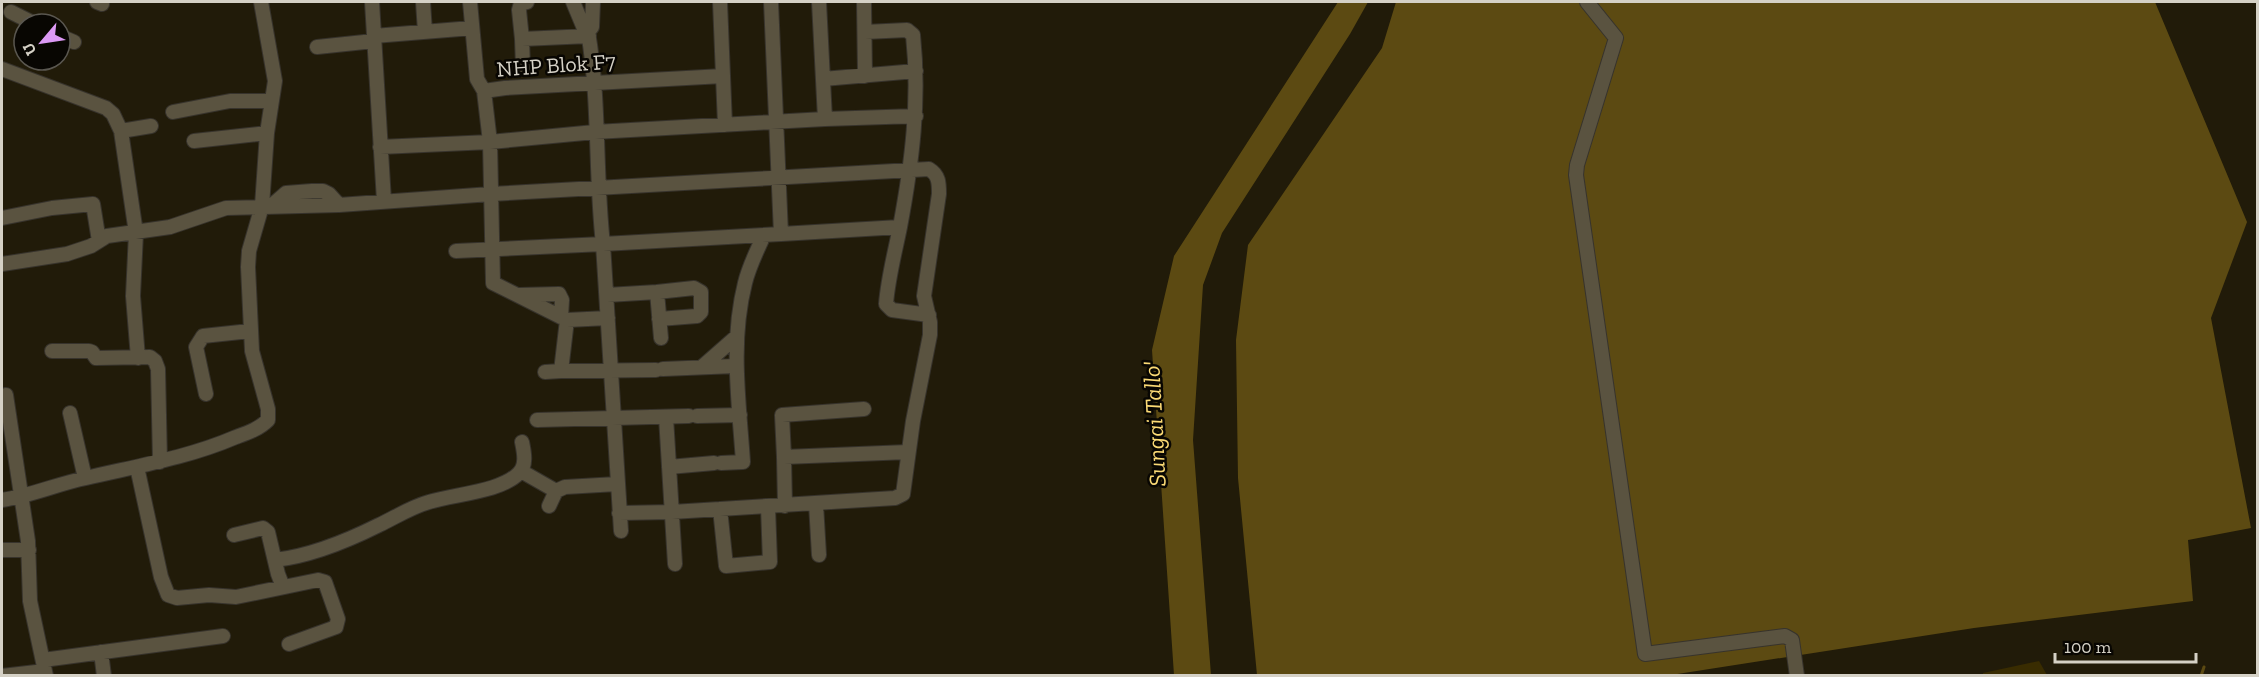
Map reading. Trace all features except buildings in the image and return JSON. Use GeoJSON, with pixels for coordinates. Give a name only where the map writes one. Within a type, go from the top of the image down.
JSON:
{"type":"FeatureCollection","features":[{"type":"Feature","properties":{"kind":"street"},"geometry":{"type":"LineString","coordinates":[[2,500],[209,448],[260,427],[268,420],[268,409],[252,351],[250,331],[249,251],[266,206],[267,133],[274,75],[261,2]]}},
{"type":"Feature","properties":{"kind":"street"},"geometry":{"type":"LineString","coordinates":[[372,2],[384,201]]}},
{"type":"Feature","properties":{"kind":"street"},"geometry":{"type":"LineString","coordinates":[[423,2],[425,32]]}},
{"type":"Feature","properties":{"kind":"street","name":"NHP Blok F7"},"geometry":{"type":"LineString","coordinates":[[470,2],[477,79],[484,91],[723,76]]}},
{"type":"Feature","properties":{"kind":"street"},"geometry":{"type":"LineString","coordinates":[[523,67],[519,10],[521,3],[527,2]]}},
{"type":"Feature","properties":{"kind":"street"},"geometry":{"type":"LineString","coordinates":[[573,2],[589,34]]}},
{"type":"Feature","properties":{"kind":"street"},"geometry":{"type":"LineString","coordinates":[[593,2],[592,27],[589,34],[594,84],[597,188],[607,296],[621,531]]}},
{"type":"Feature","properties":{"kind":"street"},"geometry":{"type":"LineString","coordinates":[[720,2],[724,125]]}},
{"type":"Feature","properties":{"kind":"street"},"geometry":{"type":"LineString","coordinates":[[771,2],[781,234]]}},
{"type":"Feature","properties":{"kind":"street"},"geometry":{"type":"LineString","coordinates":[[819,2],[825,119]]}},
{"type":"Feature","properties":{"kind":"street"},"geometry":{"type":"LineString","coordinates":[[864,2],[865,76]]}},
{"type":"Feature","properties":{"kind":"street"},"geometry":{"type":"LineString","coordinates":[[1587,2],[1616,38],[1577,165],[1576,175],[1646,654],[1785,636],[1792,640],[1797,675]]}},
{"type":"Feature","properties":{"kind":"street"},"geometry":{"type":"LineString","coordinates":[[317,47],[374,38],[472,28]]}},
{"type":"Feature","properties":{"kind":"street"},"geometry":{"type":"LineString","coordinates":[[865,32],[907,30],[911,32],[916,71],[916,120],[910,171],[886,304],[892,310],[929,315]]}},
{"type":"Feature","properties":{"kind":"street"},"geometry":{"type":"LineString","coordinates":[[522,39],[589,34]]}},
{"type":"Feature","properties":{"kind":"street"},"geometry":{"type":"LineString","coordinates":[[2,69],[106,108],[113,114],[121,131],[135,233],[133,296],[138,358]]}},
{"type":"Feature","properties":{"kind":"street"},"geometry":{"type":"LineString","coordinates":[[823,79],[916,71]]}},
{"type":"Feature","properties":{"kind":"street"},"geometry":{"type":"LineString","coordinates":[[484,91],[490,142],[493,283],[564,319],[608,318]]}},
{"type":"Feature","properties":{"kind":"street"},"geometry":{"type":"LineString","coordinates":[[173,112],[230,101],[271,101]]}},
{"type":"Feature","properties":{"kind":"street"},"geometry":{"type":"LineString","coordinates":[[380,147],[490,142],[596,132],[825,119],[916,120]]}},
{"type":"Feature","properties":{"kind":"street"},"geometry":{"type":"LineString","coordinates":[[121,131],[151,126]]}},
{"type":"Feature","properties":{"kind":"street"},"geometry":{"type":"LineString","coordinates":[[194,141],[267,133]]}},
{"type":"Feature","properties":{"kind":"street"},"geometry":{"type":"LineString","coordinates":[[2,264],[67,254],[86,249],[107,236],[181,224],[216,210],[266,206],[339,205],[491,194],[929,170],[937,176],[939,183],[933,242],[924,296],[929,315],[930,334],[908,452],[904,492],[900,496],[816,504],[619,513]]}},
{"type":"Feature","properties":{"kind":"street"},"geometry":{"type":"LineString","coordinates":[[2,218],[52,208],[93,204],[99,241]]}},
{"type":"Feature","properties":{"kind":"street"},"geometry":{"type":"LineString","coordinates":[[456,251],[900,227]]}},
{"type":"Feature","properties":{"kind":"street"},"geometry":{"type":"LineString","coordinates":[[669,466],[743,462],[735,366],[736,337],[745,281],[764,236]]}},
{"type":"Feature","properties":{"kind":"street"},"geometry":{"type":"LineString","coordinates":[[743,237],[752,261]]}},
{"type":"Feature","properties":{"kind":"street"},"geometry":{"type":"LineString","coordinates":[[607,296],[694,288],[701,292],[701,312],[697,316],[659,319]]}},
{"type":"Feature","properties":{"kind":"street"},"geometry":{"type":"LineString","coordinates":[[657,292],[661,338]]}},
{"type":"Feature","properties":{"kind":"street"},"geometry":{"type":"LineString","coordinates":[[516,296],[559,294],[564,319],[561,371]]}},
{"type":"Feature","properties":{"kind":"street"},"geometry":{"type":"LineString","coordinates":[[206,394],[196,347],[198,341],[203,336],[250,331]]}},
{"type":"Feature","properties":{"kind":"street"},"geometry":{"type":"LineString","coordinates":[[704,366],[736,337]]}},
{"type":"Feature","properties":{"kind":"street"},"geometry":{"type":"LineString","coordinates":[[52,351],[90,351],[98,358],[150,357],[155,361],[158,369],[160,462]]}},
{"type":"Feature","properties":{"kind":"street"},"geometry":{"type":"LineString","coordinates":[[545,372],[735,366]]}},
{"type":"Feature","properties":{"kind":"street"},"geometry":{"type":"LineString","coordinates":[[6,395],[29,550],[30,601],[44,669]]}},
{"type":"Feature","properties":{"kind":"street"},"geometry":{"type":"LineString","coordinates":[[785,506],[784,457],[778,415],[864,409]]}},
{"type":"Feature","properties":{"kind":"street"},"geometry":{"type":"LineString","coordinates":[[70,413],[85,478]]}},
{"type":"Feature","properties":{"kind":"street"},"geometry":{"type":"LineString","coordinates":[[537,420],[740,415]]}},
{"type":"Feature","properties":{"kind":"street"},"geometry":{"type":"LineString","coordinates":[[666,417],[675,564]]}},
{"type":"Feature","properties":{"kind":"street"},"geometry":{"type":"LineString","coordinates":[[275,560],[321,549],[363,533],[417,506],[499,485],[521,471],[525,457],[522,442]]}},
{"type":"Feature","properties":{"kind":"street"},"geometry":{"type":"LineString","coordinates":[[784,457],[908,452]]}},
{"type":"Feature","properties":{"kind":"street"},"geometry":{"type":"LineString","coordinates":[[137,467],[161,577],[168,595],[177,598],[236,597],[318,580],[325,582],[338,624],[333,629],[290,644]]}},
{"type":"Feature","properties":{"kind":"street"},"geometry":{"type":"LineString","coordinates":[[521,471],[556,491]]}},
{"type":"Feature","properties":{"kind":"street"},"geometry":{"type":"LineString","coordinates":[[549,506],[556,491],[565,487],[617,484]]}},
{"type":"Feature","properties":{"kind":"street"},"geometry":{"type":"LineString","coordinates":[[816,504],[819,555]]}},
{"type":"Feature","properties":{"kind":"street"},"geometry":{"type":"LineString","coordinates":[[720,509],[726,566],[770,562],[768,507]]}},
{"type":"Feature","properties":{"kind":"street"},"geometry":{"type":"LineString","coordinates":[[234,535],[263,528],[270,536],[283,587]]}},
{"type":"Feature","properties":{"kind":"street"},"geometry":{"type":"LineString","coordinates":[[2,550],[29,550]]}},
{"type":"Feature","properties":{"kind":"street"},"geometry":{"type":"LineString","coordinates":[[2,675],[44,669],[101,652],[224,636]]}},
{"type":"Feature","properties":{"kind":"street"},"geometry":{"type":"LineString","coordinates":[[101,652],[104,675]]}},
{"type":"Feature","properties":{"kind":"shaded area"},"geometry":{"type":"Polygon","coordinates":[[[1338,2],[1368,2],[1350,34],[1222,233],[1203,285],[1193,440],[1211,675],[1174,675],[1152,350],[1174,256],[1338,2]]]}},
{"type":"Feature","properties":{"kind":"shaded area"},"geometry":{"type":"Polygon","coordinates":[[[1396,2],[2155,2],[2247,222],[2211,318],[2251,528],[2188,540],[2193,601],[1974,628],[1671,675],[1257,675],[1238,478],[1236,340],[1248,245],[1382,48],[1396,2]]]}},
{"type":"Feature","properties":{"kind":"shaded area"},"geometry":{"type":"Polygon","coordinates":[[[2039,661],[2047,675],[1983,675],[1983,673],[2039,661]]]}},
{"type":"Feature","properties":{"kind":"waterway"},"geometry":{"type":"LineString","coordinates":[[2201,676],[2204,667]]}},
{"type":"Feature","properties":{"kind":"water label","name":"Sungai Tallo'"},"geometry":{"type":"Point","coordinates":[1154,424]}}]}
